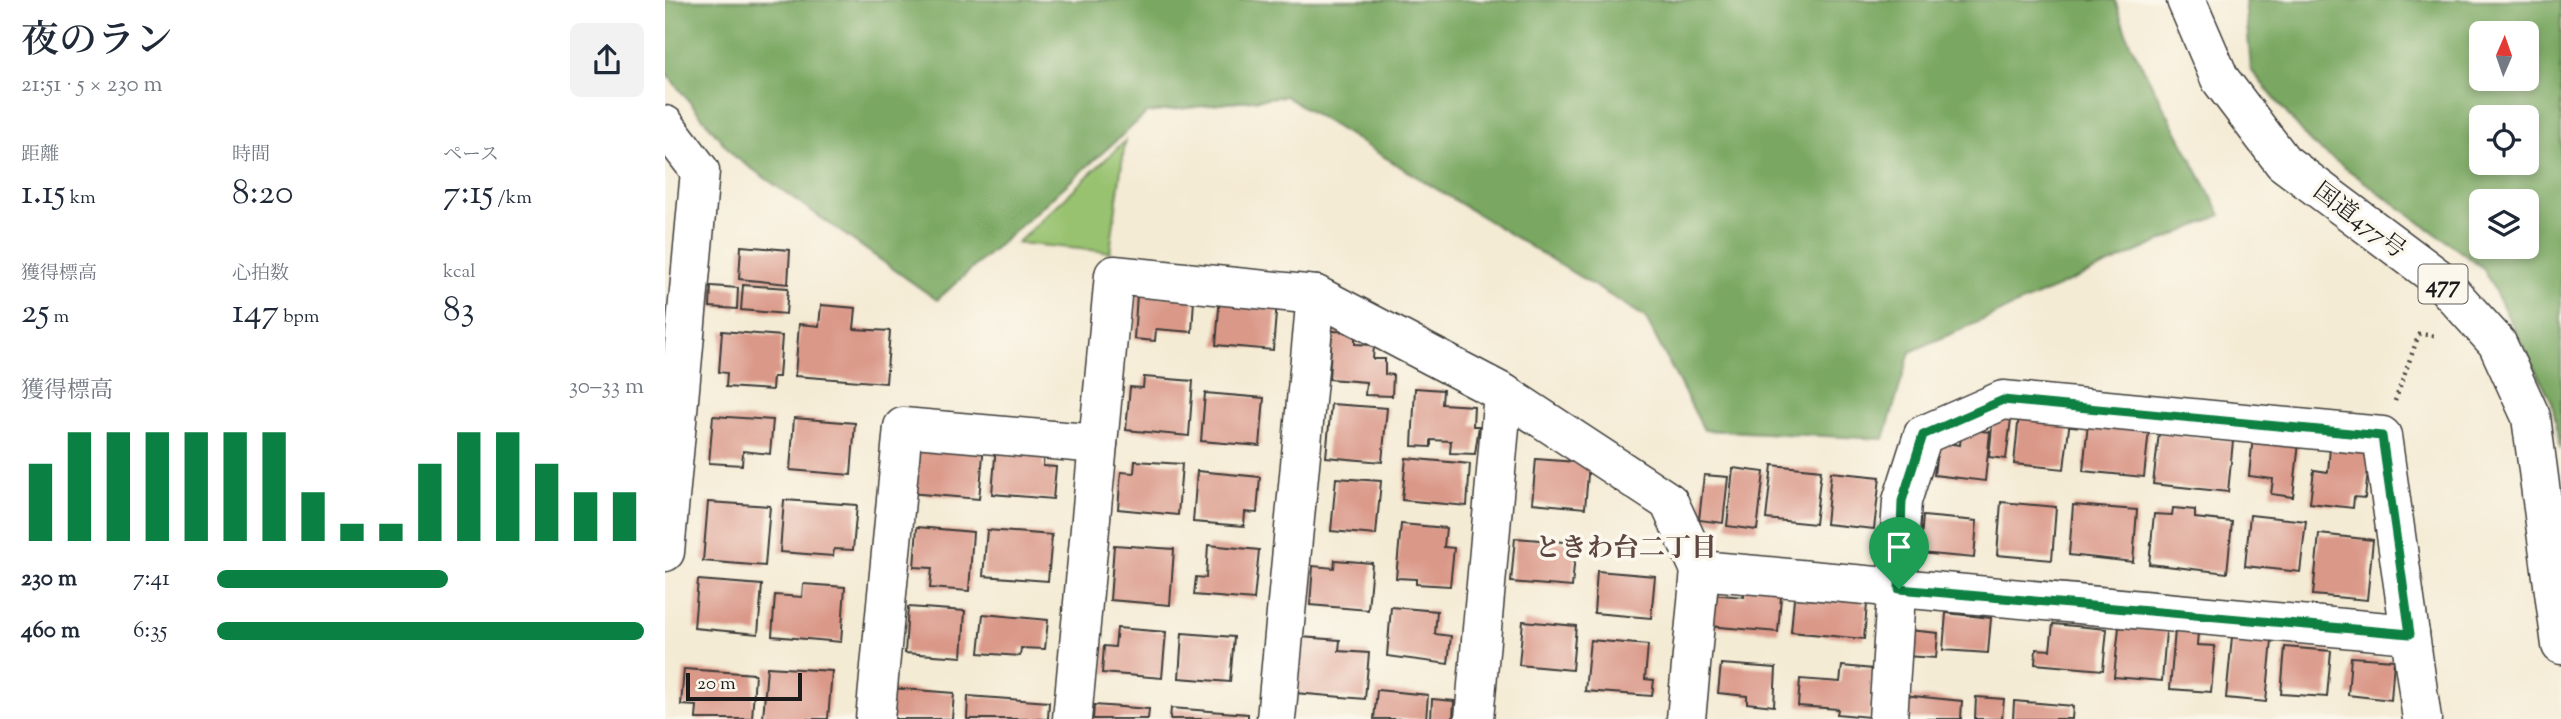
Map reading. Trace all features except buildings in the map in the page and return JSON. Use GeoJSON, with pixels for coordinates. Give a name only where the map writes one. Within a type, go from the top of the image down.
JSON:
{"type":"FeatureCollection","features":[{"type":"Feature","properties":{"kind":"main road"},"geometry":{"type":"LineString","coordinates":[[2171,0],[2220,79]]}},
{"type":"Feature","properties":{"kind":"main road","name":"国道477号"},"geometry":{"type":"LineString","coordinates":[[2186,0],[2220,79],[2283,162],[2438,278],[2497,343],[2531,417],[2561,645]]}},
{"type":"Feature","properties":{"kind":"main road"},"geometry":{"type":"LineString","coordinates":[[665,125],[700,171],[665,552]]}},
{"type":"Feature","properties":{"kind":"main road"},"geometry":{"type":"LineString","coordinates":[[1072,719],[1114,275],[1316,295],[1503,393],[1669,502],[1700,569],[1686,719]]}},
{"type":"Feature","properties":{"kind":"main road"},"geometry":{"type":"LineString","coordinates":[[1276,719],[1316,295]]}},
{"type":"Feature","properties":{"kind":"main road"},"geometry":{"type":"LineString","coordinates":[[1474,719],[1503,393]]}},
{"type":"Feature","properties":{"kind":"main road"},"geometry":{"type":"LineString","coordinates":[[1888,719],[1899,589],[1902,501],[1923,435],[2003,400],[2382,436],[2422,719]]}},
{"type":"Feature","properties":{"kind":"main road"},"geometry":{"type":"LineString","coordinates":[[875,719],[903,428],[1098,444]]}},
{"type":"Feature","properties":{"kind":"main road"},"geometry":{"type":"LineString","coordinates":[[1700,569],[2410,634]]}},
{"type":"Feature","properties":{"kind":"path"},"geometry":{"type":"LineString","coordinates":[[2382,436],[2419,334],[2497,343]]}},
{"type":"Feature","properties":{"kind":"green space"},"geometry":{"type":"Polygon","coordinates":[[[665,0],[2115,0],[2129,41],[2221,215],[1910,352],[1884,439],[1704,430],[1645,317],[1285,96],[1147,113],[937,300],[734,156],[665,72],[665,0]]]}},
{"type":"Feature","properties":{"kind":"green space"},"geometry":{"type":"Polygon","coordinates":[[[2245,0],[2561,0],[2561,450],[2552,402],[2483,268],[2471,259],[2539,259],[2539,189],[2469,189],[2469,258],[2311,143],[2251,70],[2245,0]]]}},
{"type":"Feature","properties":{"kind":"green space"},"geometry":{"type":"Polygon","coordinates":[[[1125,141],[1110,252],[1017,243],[1125,141]]]}},
{"type":"Feature","properties":{"kind":"district","name":"ときわ台二丁目"},"geometry":{"type":"Point","coordinates":[1626,547]}},
{"type":"Feature","properties":{"kind":"route"},"geometry":{"type":"LineString","coordinates":[[2003,400],[2382,436],[2410,634],[2001,598],[1899,589],[1902,501],[1923,435],[2003,400]]}}]}
